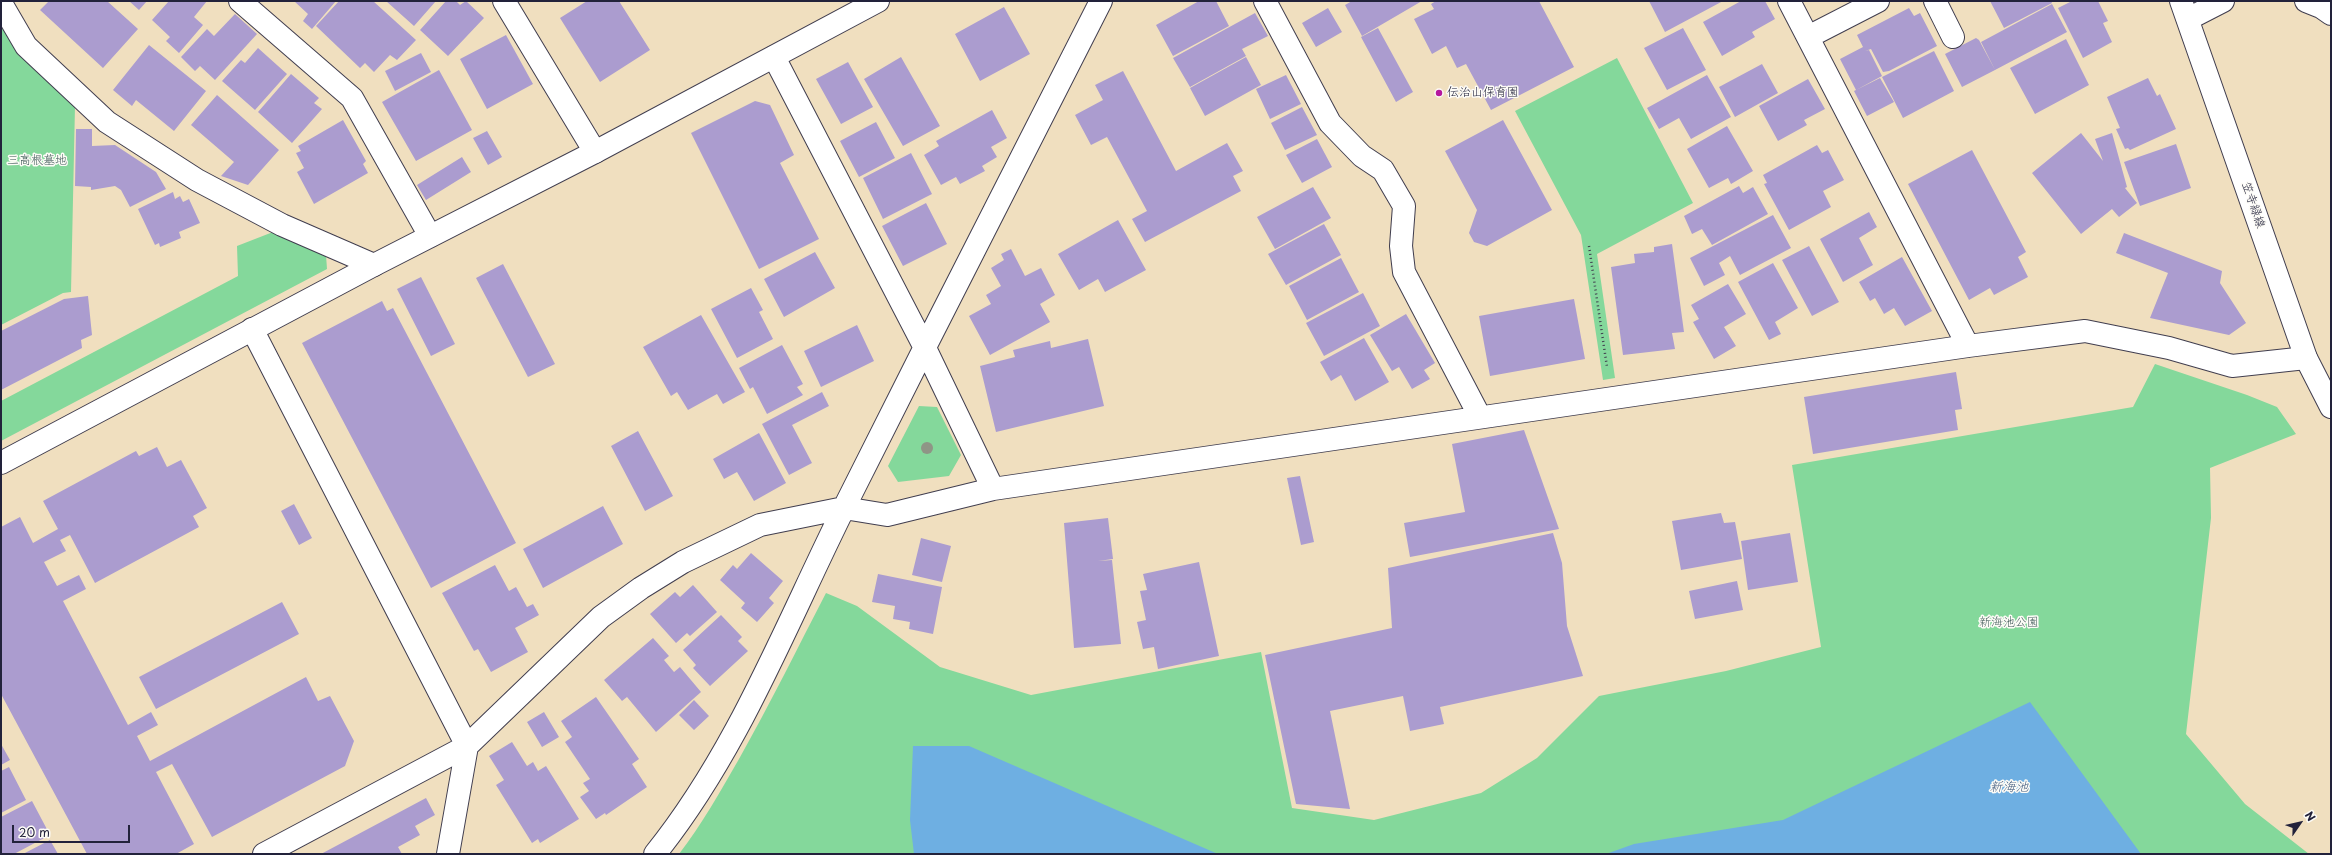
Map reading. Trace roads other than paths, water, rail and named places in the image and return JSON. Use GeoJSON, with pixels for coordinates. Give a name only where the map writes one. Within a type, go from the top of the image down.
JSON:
{"type":"FeatureCollection","features":[{"type":"Feature","properties":{"kind":"street"},"geometry":{"type":"LineString","coordinates":[[240,1],[352,98],[430,236]]}},
{"type":"Feature","properties":{"kind":"street"},"geometry":{"type":"LineString","coordinates":[[504,1],[595,152]]}},
{"type":"Feature","properties":{"kind":"street"},"geometry":{"type":"LineString","coordinates":[[1,463],[374,265],[595,152],[878,1]]}},
{"type":"Feature","properties":{"kind":"street"},"geometry":{"type":"LineString","coordinates":[[655,854],[679,824],[725,752],[844,508],[1101,1]]}},
{"type":"Feature","properties":{"kind":"street"},"geometry":{"type":"LineString","coordinates":[[1265,1],[1330,123],[1362,156],[1383,170],[1404,206],[1401,246],[1404,272],[1480,417]]}},
{"type":"Feature","properties":{"kind":"street"},"geometry":{"type":"LineString","coordinates":[[1789,1],[1968,346]]}},
{"type":"Feature","properties":{"kind":"street"},"geometry":{"type":"LineString","coordinates":[[1808,37],[1878,1]]}},
{"type":"Feature","properties":{"kind":"street"},"geometry":{"type":"LineString","coordinates":[[1934,1],[1953,37]]}},
{"type":"Feature","properties":{"kind":"street"},"geometry":{"type":"LineString","coordinates":[[2184,10],[2223,1]]}},
{"type":"Feature","properties":{"kind":"street"},"geometry":{"type":"LineString","coordinates":[[2306,1],[2322,7],[2331,14]]}},
{"type":"Feature","properties":{"kind":"street"},"geometry":{"type":"LineString","coordinates":[[1,3],[26,46],[107,122],[197,180],[282,225],[374,265]]}},
{"type":"Feature","properties":{"kind":"street","name":"笠寺緑線"},"geometry":{"type":"LineString","coordinates":[[2184,10],[2306,358],[2331,407]]}},
{"type":"Feature","properties":{"kind":"street"},"geometry":{"type":"LineString","coordinates":[[774,57],[925,348],[993,488]]}},
{"type":"Feature","properties":{"kind":"street"},"geometry":{"type":"LineString","coordinates":[[252,329],[467,746],[448,854]]}},
{"type":"Feature","properties":{"kind":"street"},"geometry":{"type":"LineString","coordinates":[[264,854],[467,746],[601,617],[641,588],[683,562],[760,526],[844,508],[887,514],[993,488],[1611,397],[1968,346],[2085,331],[2169,348],[2232,366],[2306,358]]}},
{"type":"Feature","properties":{"kind":"water","name":"新海池"},"geometry":{"type":"Polygon","coordinates":[[[2030,702],[2141,854],[1606,854],[1634,844],[1783,820],[2030,702]]]}},
{"type":"Feature","properties":{"kind":"water"},"geometry":{"type":"Polygon","coordinates":[[[913,746],[969,746],[1218,854],[914,854],[910,820],[913,746]]]}},
{"type":"Feature","properties":{"kind":"place","name":"伝治山保育園"},"geometry":{"type":"Point","coordinates":[1439,93]}},
{"type":"Feature","properties":{"kind":"park label","name":"三高根墓地"},"geometry":{"type":"Point","coordinates":[37,161]}},
{"type":"Feature","properties":{"kind":"park label","name":"新海池公園"},"geometry":{"type":"Point","coordinates":[2009,623]}}]}
